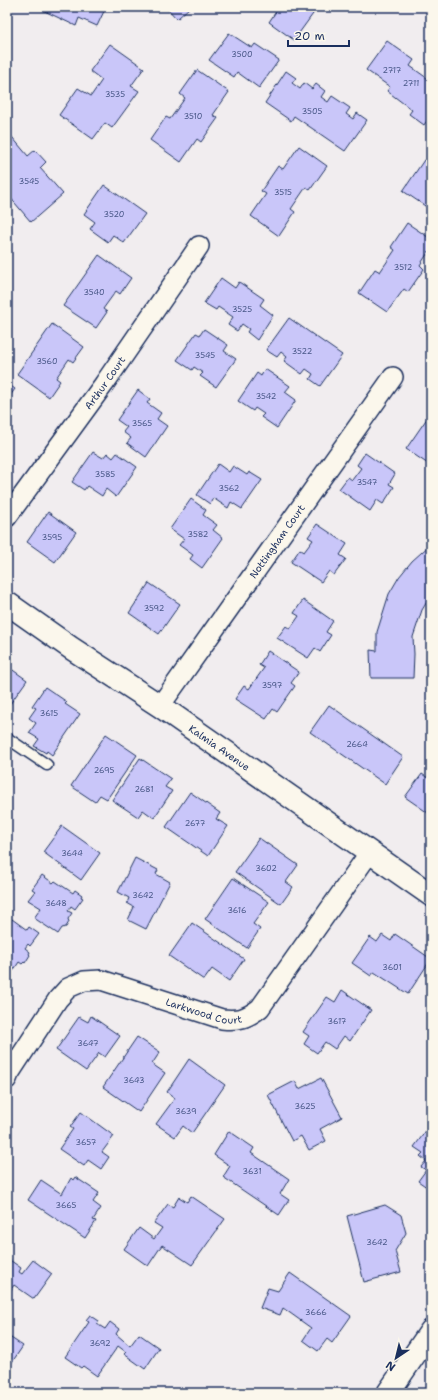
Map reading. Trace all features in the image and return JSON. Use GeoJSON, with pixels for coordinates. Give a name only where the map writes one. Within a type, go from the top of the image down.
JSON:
{"type":"FeatureCollection","features":[{"type":"Feature","properties":{"kind":"street","name":"Arthur Court"},"geometry":{"type":"LineString","coordinates":[[7,517],[104,384],[199,246]]}},
{"type":"Feature","properties":{"kind":"street","name":"Nottingham Court"},"geometry":{"type":"LineString","coordinates":[[160,706],[393,377]]}},
{"type":"Feature","properties":{"kind":"street","name":"Kalmia Avenue"},"geometry":{"type":"LineString","coordinates":[[7,603],[71,648],[160,706],[431,895]]}},
{"type":"Feature","properties":{"kind":"street","name":"Larkwood Court"},"geometry":{"type":"LineString","coordinates":[[7,1079],[58,999],[68,988],[84,981],[102,980],[222,1019],[234,1020],[249,1016],[260,1008],[370,852]]}},
{"type":"Feature","properties":{"kind":"street"},"geometry":{"type":"LineString","coordinates":[[388,1393],[431,1331]]}},
{"type":"Feature","properties":{"kind":"lane"},"geometry":{"type":"LineString","coordinates":[[7,738],[47,765]]}},
{"type":"Feature","properties":{"kind":"building"},"geometry":{"type":"Polygon","coordinates":[[[36,7],[106,7],[97,26],[79,18],[76,26],[36,7]]]}},
{"type":"Feature","properties":{"kind":"building"},"geometry":{"type":"Polygon","coordinates":[[[166,7],[190,7],[177,19],[166,7]]]}},
{"type":"Feature","properties":{"kind":"building"},"geometry":{"type":"Polygon","coordinates":[[[279,7],[318,7],[294,40],[269,22],[279,7]]]}},
{"type":"Feature","properties":{"kind":"building"},"geometry":{"type":"Polygon","coordinates":[[[229,33],[252,48],[255,44],[279,60],[259,88],[237,72],[234,77],[209,60],[229,33]]]}},
{"type":"Feature","properties":{"kind":"building"},"geometry":{"type":"Polygon","coordinates":[[[387,41],[414,60],[410,66],[431,81],[431,115],[424,125],[409,114],[412,110],[387,91],[390,87],[366,70],[387,41]]]}},
{"type":"Feature","properties":{"kind":"building"},"geometry":{"type":"Polygon","coordinates":[[[110,44],[144,68],[131,86],[139,91],[112,128],[105,123],[93,139],[59,115],[78,88],[91,96],[102,80],[90,71],[110,44]]]}},
{"type":"Feature","properties":{"kind":"building"},"geometry":{"type":"Polygon","coordinates":[[[197,70],[229,92],[213,115],[218,118],[201,142],[197,139],[181,162],[150,140],[166,117],[170,119],[185,98],[180,94],[197,70]]]}},
{"type":"Feature","properties":{"kind":"building"},"geometry":{"type":"Polygon","coordinates":[[[286,71],[296,78],[292,83],[300,89],[304,83],[312,89],[316,84],[325,91],[321,97],[328,102],[332,96],[350,108],[346,114],[353,119],[357,113],[367,120],[345,151],[294,116],[291,121],[265,103],[286,71]]]}},
{"type":"Feature","properties":{"kind":"building"},"geometry":{"type":"Polygon","coordinates":[[[7,131],[28,156],[35,150],[46,162],[40,168],[63,194],[31,222],[9,196],[7,197],[7,131]]]}},
{"type":"Feature","properties":{"kind":"building"},"geometry":{"type":"Polygon","coordinates":[[[299,146],[327,166],[310,190],[306,187],[291,209],[295,212],[279,236],[251,216],[266,194],[261,191],[278,166],[283,169],[299,146]]]}},
{"type":"Feature","properties":{"kind":"building"},"geometry":{"type":"Polygon","coordinates":[[[424,160],[431,165],[431,210],[403,191],[424,160]]]}},
{"type":"Feature","properties":{"kind":"building"},"geometry":{"type":"Polygon","coordinates":[[[104,185],[145,214],[124,243],[113,235],[108,242],[90,229],[95,222],[84,214],[104,185]]]}},
{"type":"Feature","properties":{"kind":"building"},"geometry":{"type":"Polygon","coordinates":[[[407,223],[431,239],[431,248],[420,265],[424,269],[408,292],[404,289],[387,312],[359,293],[375,269],[380,272],[395,250],[391,247],[407,223]]]}},
{"type":"Feature","properties":{"kind":"building"},"geometry":{"type":"Polygon","coordinates":[[[99,255],[131,278],[120,294],[116,291],[103,309],[107,312],[96,328],[63,306],[99,255]]]}},
{"type":"Feature","properties":{"kind":"building"},"geometry":{"type":"Polygon","coordinates":[[[221,278],[235,288],[239,282],[264,299],[260,305],[273,315],[257,340],[247,332],[249,329],[242,324],[237,331],[228,325],[233,317],[218,307],[216,310],[204,303],[221,278]]]}},
{"type":"Feature","properties":{"kind":"building"},"geometry":{"type":"Polygon","coordinates":[[[289,318],[342,355],[320,386],[310,379],[313,374],[306,369],[302,374],[284,361],[287,357],[281,352],[277,357],[266,350],[289,318]]]}},
{"type":"Feature","properties":{"kind":"building"},"geometry":{"type":"Polygon","coordinates":[[[52,324],[84,347],[73,362],[69,359],[56,378],[60,381],[49,397],[17,374],[52,324]]]}},
{"type":"Feature","properties":{"kind":"building"},"geometry":{"type":"Polygon","coordinates":[[[204,329],[228,345],[224,351],[236,359],[216,387],[200,376],[203,373],[194,367],[192,370],[177,360],[196,333],[200,335],[204,329]]]}},
{"type":"Feature","properties":{"kind":"building"},"geometry":{"type":"Polygon","coordinates":[[[265,369],[290,386],[285,392],[296,400],[277,428],[261,417],[264,414],[255,408],[253,411],[238,401],[257,373],[261,376],[265,369]]]}},
{"type":"Feature","properties":{"kind":"building"},"geometry":{"type":"Polygon","coordinates":[[[7,383],[15,389],[7,400],[7,383]]]}},
{"type":"Feature","properties":{"kind":"building"},"geometry":{"type":"Polygon","coordinates":[[[138,390],[150,399],[147,403],[161,413],[157,419],[167,426],[146,457],[127,443],[131,438],[123,432],[127,427],[117,420],[138,390]]]}},
{"type":"Feature","properties":{"kind":"building"},"geometry":{"type":"Polygon","coordinates":[[[430,414],[431,415],[431,466],[406,449],[430,414]]]}},
{"type":"Feature","properties":{"kind":"building"},"geometry":{"type":"Polygon","coordinates":[[[93,452],[103,458],[107,453],[113,458],[117,453],[137,467],[116,497],[106,489],[102,496],[87,486],[84,490],[72,482],[93,452]]]}},
{"type":"Feature","properties":{"kind":"building"},"geometry":{"type":"Polygon","coordinates":[[[365,453],[395,474],[389,484],[394,487],[383,504],[377,500],[370,511],[339,489],[348,477],[352,480],[361,468],[357,465],[365,453]]]}},
{"type":"Feature","properties":{"kind":"building"},"geometry":{"type":"Polygon","coordinates":[[[218,464],[229,472],[233,466],[247,475],[249,472],[262,480],[242,509],[231,502],[228,508],[213,498],[210,504],[197,495],[218,464]]]}},
{"type":"Feature","properties":{"kind":"building"},"geometry":{"type":"Polygon","coordinates":[[[191,499],[206,510],[203,515],[217,525],[213,530],[223,538],[202,568],[190,559],[193,555],[179,545],[184,539],[170,529],[191,499]]]}},
{"type":"Feature","properties":{"kind":"building"},"geometry":{"type":"Polygon","coordinates":[[[48,512],[76,532],[55,562],[27,542],[48,512]]]}},
{"type":"Feature","properties":{"kind":"building"},"geometry":{"type":"Polygon","coordinates":[[[317,524],[347,544],[340,555],[346,559],[334,575],[329,571],[321,582],[291,562],[300,549],[304,552],[313,540],[308,537],[317,524]]]}},
{"type":"Feature","properties":{"kind":"building"},"geometry":{"type":"Polygon","coordinates":[[[431,544],[431,595],[422,610],[413,637],[413,678],[371,678],[370,650],[377,651],[377,632],[389,594],[399,577],[412,561],[431,544]]]}},
{"type":"Feature","properties":{"kind":"building"},"geometry":{"type":"Polygon","coordinates":[[[149,583],[180,604],[159,634],[129,613],[149,583]]]}},
{"type":"Feature","properties":{"kind":"building"},"geometry":{"type":"Polygon","coordinates":[[[303,600],[333,621],[326,632],[331,635],[320,652],[315,648],[308,658],[277,638],[286,626],[290,629],[299,616],[294,613],[303,600]]]}},
{"type":"Feature","properties":{"kind":"building"},"geometry":{"type":"Polygon","coordinates":[[[268,651],[299,672],[291,683],[295,686],[277,712],[273,709],[266,719],[235,699],[244,686],[249,689],[264,668],[259,665],[268,651]]]}},
{"type":"Feature","properties":{"kind":"building"},"geometry":{"type":"Polygon","coordinates":[[[7,666],[27,680],[10,704],[7,702],[7,666]]]}},
{"type":"Feature","properties":{"kind":"building"},"geometry":{"type":"Polygon","coordinates":[[[45,687],[67,702],[65,704],[80,714],[52,755],[47,751],[46,753],[34,746],[39,739],[29,733],[36,723],[29,718],[36,708],[32,706],[45,687]]]}},
{"type":"Feature","properties":{"kind":"building"},"geometry":{"type":"Polygon","coordinates":[[[329,705],[403,757],[385,784],[310,732],[329,705]]]}},
{"type":"Feature","properties":{"kind":"building"},"geometry":{"type":"Polygon","coordinates":[[[106,734],[137,755],[107,799],[100,795],[95,802],[71,786],[106,734]]]}},
{"type":"Feature","properties":{"kind":"building"},"geometry":{"type":"Polygon","coordinates":[[[140,758],[171,779],[165,787],[172,791],[154,818],[143,810],[138,817],[112,800],[140,758]]]}},
{"type":"Feature","properties":{"kind":"building"},"geometry":{"type":"Polygon","coordinates":[[[422,774],[431,780],[431,815],[405,797],[422,774]]]}},
{"type":"Feature","properties":{"kind":"building"},"geometry":{"type":"Polygon","coordinates":[[[190,792],[220,813],[216,819],[228,826],[208,856],[166,827],[190,792]]]}},
{"type":"Feature","properties":{"kind":"building"},"geometry":{"type":"Polygon","coordinates":[[[62,826],[100,853],[81,880],[43,852],[62,826]]]}},
{"type":"Feature","properties":{"kind":"building"},"geometry":{"type":"Polygon","coordinates":[[[259,838],[298,865],[286,882],[293,887],[281,904],[235,872],[259,838]]]}},
{"type":"Feature","properties":{"kind":"building"},"geometry":{"type":"Polygon","coordinates":[[[135,858],[158,870],[156,874],[170,882],[146,929],[128,920],[134,907],[127,903],[129,898],[118,892],[135,858]]]}},
{"type":"Feature","properties":{"kind":"building"},"geometry":{"type":"Polygon","coordinates":[[[42,875],[53,883],[55,881],[73,893],[75,890],[82,895],[81,897],[83,898],[75,909],[71,906],[68,911],[72,913],[68,919],[69,922],[58,934],[34,918],[41,908],[28,900],[35,891],[32,889],[42,875]]]}},
{"type":"Feature","properties":{"kind":"building"},"geometry":{"type":"Polygon","coordinates":[[[233,878],[269,902],[253,924],[260,929],[247,948],[205,919],[233,878]]]}},
{"type":"Feature","properties":{"kind":"building"},"geometry":{"type":"Polygon","coordinates":[[[7,919],[10,921],[12,919],[27,930],[29,927],[39,934],[30,946],[28,944],[25,948],[30,952],[30,955],[25,963],[24,962],[22,964],[19,962],[13,971],[7,966],[7,919]]]}},
{"type":"Feature","properties":{"kind":"building"},"geometry":{"type":"Polygon","coordinates":[[[192,923],[244,959],[229,981],[212,969],[204,980],[169,956],[192,923]]]}},
{"type":"Feature","properties":{"kind":"building"},"geometry":{"type":"Polygon","coordinates":[[[395,934],[431,959],[408,994],[374,972],[371,976],[352,963],[370,937],[377,942],[382,935],[391,941],[395,934]]]}},
{"type":"Feature","properties":{"kind":"building"},"geometry":{"type":"Polygon","coordinates":[[[342,990],[371,1010],[350,1041],[344,1036],[335,1049],[325,1042],[317,1053],[304,1044],[309,1036],[303,1032],[327,997],[335,1002],[342,990]]]}},
{"type":"Feature","properties":{"kind":"building"},"geometry":{"type":"Polygon","coordinates":[[[91,1016],[120,1036],[105,1057],[99,1053],[86,1071],[56,1050],[79,1017],[88,1022],[91,1016]]]}},
{"type":"Feature","properties":{"kind":"building"},"geometry":{"type":"Polygon","coordinates":[[[137,1037],[160,1052],[152,1064],[165,1073],[139,1112],[103,1087],[137,1037]]]}},
{"type":"Feature","properties":{"kind":"building"},"geometry":{"type":"Polygon","coordinates":[[[189,1059],[225,1085],[192,1133],[183,1126],[175,1137],[156,1124],[175,1098],[167,1092],[189,1059]]]}},
{"type":"Feature","properties":{"kind":"building"},"geometry":{"type":"Polygon","coordinates":[[[321,1078],[342,1117],[320,1129],[326,1141],[309,1150],[301,1136],[292,1141],[268,1095],[295,1081],[299,1089],[321,1078]]]}},
{"type":"Feature","properties":{"kind":"building"},"geometry":{"type":"Polygon","coordinates":[[[81,1112],[114,1136],[102,1152],[109,1157],[101,1169],[88,1160],[84,1166],[59,1149],[73,1129],[70,1127],[81,1112]]]}},
{"type":"Feature","properties":{"kind":"building"},"geometry":{"type":"Polygon","coordinates":[[[431,1113],[431,1123],[426,1120],[431,1113]]]}},
{"type":"Feature","properties":{"kind":"building"},"geometry":{"type":"Polygon","coordinates":[[[431,1124],[431,1190],[418,1181],[426,1170],[421,1167],[426,1161],[420,1156],[423,1153],[414,1147],[431,1124]]]}},
{"type":"Feature","properties":{"kind":"building"},"geometry":{"type":"Polygon","coordinates":[[[229,1131],[254,1148],[251,1153],[289,1179],[280,1194],[289,1200],[279,1215],[223,1177],[230,1166],[214,1155],[229,1131]]]}},
{"type":"Feature","properties":{"kind":"building"},"geometry":{"type":"Polygon","coordinates":[[[75,1177],[99,1193],[93,1202],[101,1208],[93,1220],[96,1221],[85,1238],[28,1200],[41,1180],[62,1194],[71,1178],[73,1180],[75,1177]]]}},
{"type":"Feature","properties":{"kind":"building"},"geometry":{"type":"Polygon","coordinates":[[[191,1196],[225,1219],[192,1265],[162,1245],[148,1266],[124,1249],[139,1228],[154,1239],[162,1228],[154,1223],[168,1204],[173,1207],[179,1197],[187,1202],[191,1196]]]}},
{"type":"Feature","properties":{"kind":"building"},"geometry":{"type":"Polygon","coordinates":[[[385,1205],[401,1215],[406,1233],[395,1251],[401,1272],[364,1282],[347,1216],[385,1205]]]}},
{"type":"Feature","properties":{"kind":"building"},"geometry":{"type":"Polygon","coordinates":[[[7,1258],[21,1268],[19,1272],[22,1274],[33,1260],[52,1274],[34,1299],[14,1285],[10,1291],[7,1289],[7,1258]]]}},
{"type":"Feature","properties":{"kind":"building"},"geometry":{"type":"Polygon","coordinates":[[[290,1273],[351,1316],[332,1343],[327,1339],[318,1351],[303,1340],[311,1328],[283,1308],[280,1315],[260,1308],[268,1288],[278,1291],[290,1273]]]}},
{"type":"Feature","properties":{"kind":"building"},"geometry":{"type":"Polygon","coordinates":[[[90,1315],[99,1321],[97,1324],[105,1329],[110,1322],[119,1329],[116,1334],[130,1346],[139,1334],[159,1348],[145,1369],[124,1354],[126,1352],[118,1346],[97,1376],[83,1366],[81,1368],[65,1357],[89,1322],[86,1320],[90,1315]]]}},
{"type":"Feature","properties":{"kind":"building"},"geometry":{"type":"Polygon","coordinates":[[[8,1336],[23,1346],[10,1365],[7,1363],[8,1336]]]}}]}
